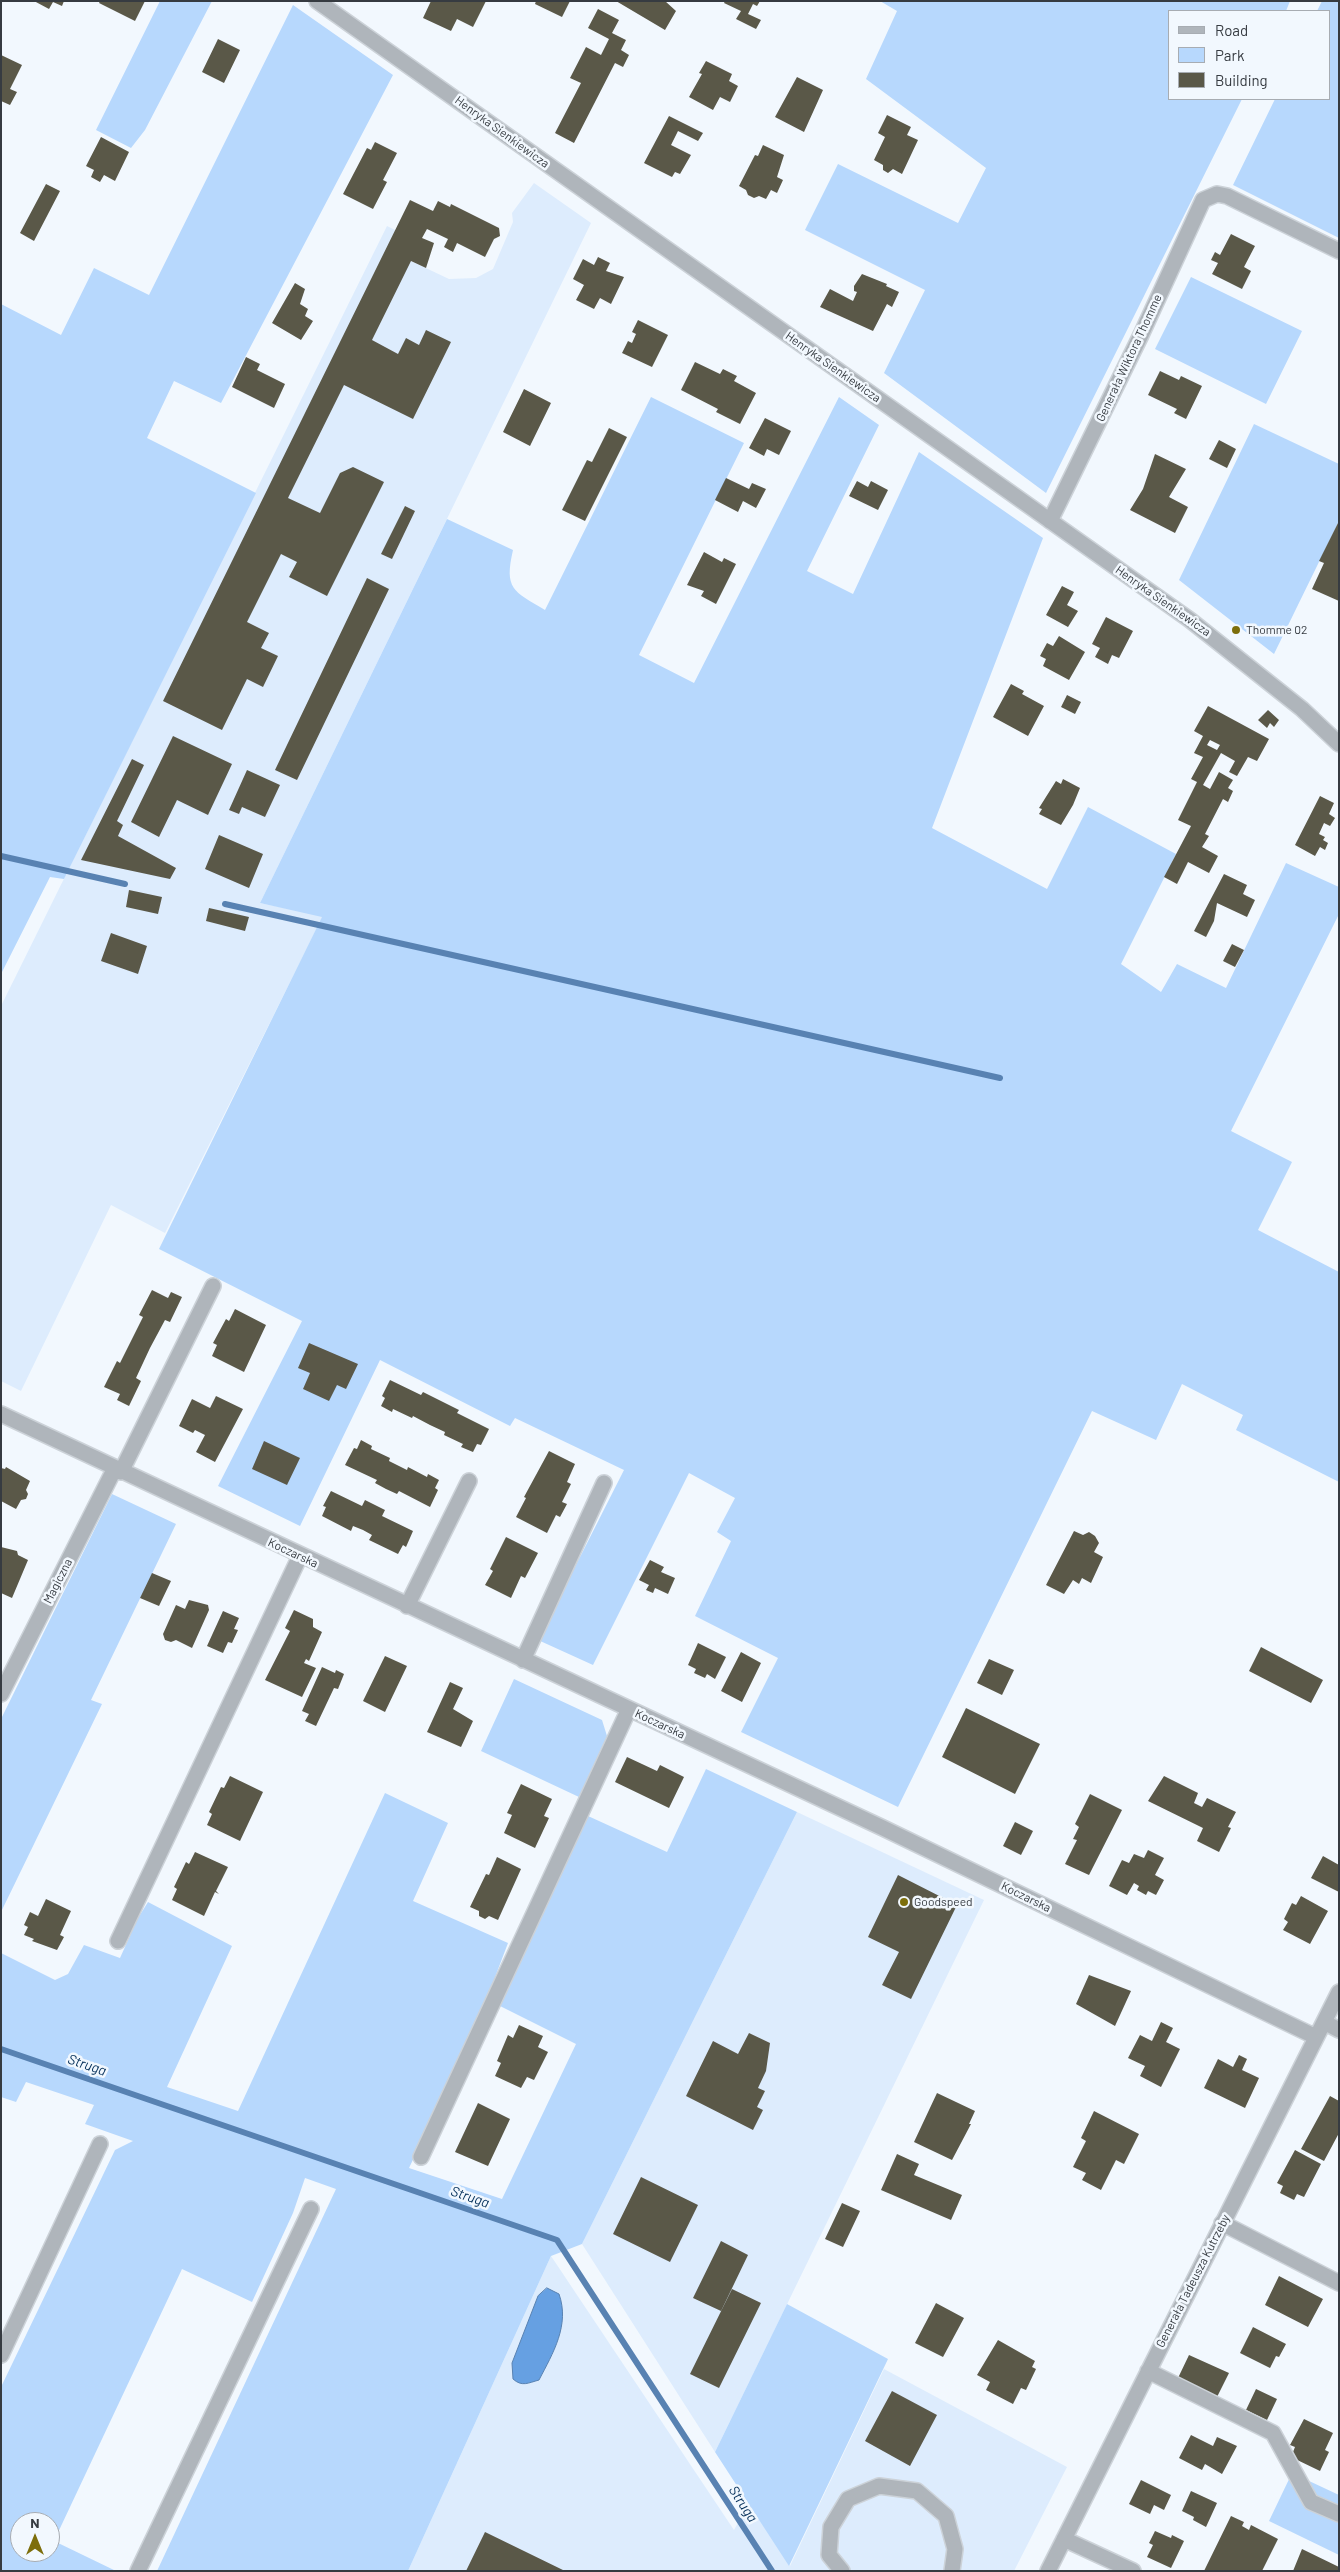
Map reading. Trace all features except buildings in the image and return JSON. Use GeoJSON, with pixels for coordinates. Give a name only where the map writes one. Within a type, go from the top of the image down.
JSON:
{"type":"FeatureCollection","features":[{"type":"Feature","properties":{"kind":"street","name":"Henryka Sienkiewicza"},"geometry":{"type":"LineString","coordinates":[[318,1],[1227,647],[1302,709],[1339,744]]}},
{"type":"Feature","properties":{"kind":"street","name":"Generała Wiktora Thomme"},"geometry":{"type":"LineString","coordinates":[[1050,521],[1141,335],[1203,200],[1209,196],[1227,196],[1339,251]]}},
{"type":"Feature","properties":{"kind":"street","name":"Magiczna"},"geometry":{"type":"LineString","coordinates":[[1,1694],[213,1286]]}},
{"type":"Feature","properties":{"kind":"street","name":"Koczarska"},"geometry":{"type":"LineString","coordinates":[[1,1414],[883,1828],[1316,2038]]}},
{"type":"Feature","properties":{"kind":"street"},"geometry":{"type":"LineString","coordinates":[[407,1606],[469,1481]]}},
{"type":"Feature","properties":{"kind":"street"},"geometry":{"type":"LineString","coordinates":[[523,1660],[604,1483]]}},
{"type":"Feature","properties":{"kind":"street"},"geometry":{"type":"LineString","coordinates":[[118,1940],[300,1556]]}},
{"type":"Feature","properties":{"kind":"street"},"geometry":{"type":"LineString","coordinates":[[421,2156],[629,1709]]}},
{"type":"Feature","properties":{"kind":"street","name":"Generała Tadeusza Kutrzeby"},"geometry":{"type":"LineString","coordinates":[[1048,2571],[1339,1992]]}},
{"type":"Feature","properties":{"kind":"street"},"geometry":{"type":"LineString","coordinates":[[1324,2022],[1339,2030]]}},
{"type":"Feature","properties":{"kind":"street"},"geometry":{"type":"LineString","coordinates":[[1,2355],[100,2144]]}},
{"type":"Feature","properties":{"kind":"street"},"geometry":{"type":"LineString","coordinates":[[138,2571],[311,2209]]}},
{"type":"Feature","properties":{"kind":"street"},"geometry":{"type":"LineString","coordinates":[[1222,2223],[1339,2282]]}},
{"type":"Feature","properties":{"kind":"street"},"geometry":{"type":"LineString","coordinates":[[1148,2371],[1273,2433],[1311,2502],[1339,2514]]}},
{"type":"Feature","properties":{"kind":"street"},"geometry":{"type":"LineString","coordinates":[[842,2571],[829,2556],[832,2526],[848,2499],[880,2486],[917,2491],[946,2516],[955,2549],[952,2571]]}},
{"type":"Feature","properties":{"kind":"street"},"geometry":{"type":"LineString","coordinates":[[1064,2538],[1133,2571]]}},
{"type":"Feature","properties":{"kind":"shaded area"},"geometry":{"type":"Polygon","coordinates":[[[534,183],[591,223],[260,903],[323,916],[165,1233],[111,1205],[21,1391],[1,1381],[1,1006],[387,226],[395,230],[411,261],[449,279],[476,278],[493,269],[513,222],[512,213],[534,183]]]}},
{"type":"Feature","properties":{"kind":"shaded area"},"geometry":{"type":"Polygon","coordinates":[[[797,1812],[984,1900],[715,2452],[582,2244],[797,1812]]]}},
{"type":"Feature","properties":{"kind":"shaded area"},"geometry":{"type":"Polygon","coordinates":[[[551,2256],[734,2530],[749,2503],[790,2566],[884,2369],[1067,2467],[1014,2571],[408,2571],[551,2256]]]}},
{"type":"Feature","properties":{"kind":"green space"},"geometry":{"type":"Polygon","coordinates":[[[160,1],[212,1],[145,130],[131,148],[96,130],[160,1]]]}},
{"type":"Feature","properties":{"kind":"green space"},"geometry":{"type":"Polygon","coordinates":[[[880,1],[1290,1],[1286,10],[1168,10],[1168,100],[1242,100],[1046,493],[884,373],[925,290],[805,230],[838,164],[958,223],[986,168],[866,79],[897,11],[880,1]]]}},
{"type":"Feature","properties":{"kind":"green space"},"geometry":{"type":"Polygon","coordinates":[[[1322,1],[1339,1],[1339,238],[1233,185],[1275,100],[1330,100],[1330,10],[1318,10],[1322,1]]]}},
{"type":"Feature","properties":{"kind":"green space"},"geometry":{"type":"Polygon","coordinates":[[[293,5],[393,75],[221,403],[174,381],[147,438],[256,493],[64,879],[50,877],[1,974],[1,304],[61,335],[94,268],[149,295],[293,5]]]}},
{"type":"Feature","properties":{"kind":"green space"},"geometry":{"type":"Polygon","coordinates":[[[1191,277],[1302,331],[1266,404],[1155,349],[1191,277]]]}},
{"type":"Feature","properties":{"kind":"green space"},"geometry":{"type":"Polygon","coordinates":[[[651,397],[744,443],[639,655],[694,683],[839,397],[879,425],[807,571],[853,594],[919,452],[1043,538],[932,828],[1047,889],[1088,807],[1176,854],[1121,964],[1161,992],[1177,964],[1226,988],[1286,863],[1339,887],[1339,914],[1231,1131],[1292,1162],[1258,1230],[1339,1272],[1339,1482],[1236,1430],[1243,1415],[1182,1384],[1156,1440],[1092,1411],[898,1807],[741,1732],[778,1658],[695,1616],[731,1541],[717,1532],[735,1498],[689,1473],[593,1665],[538,1640],[624,1470],[515,1418],[510,1426],[380,1360],[300,1526],[218,1486],[302,1321],[159,1249],[322,917],[260,903],[447,519],[513,550],[510,573],[514,588],[525,598],[545,610],[651,397]]]}},
{"type":"Feature","properties":{"kind":"green space"},"geometry":{"type":"Polygon","coordinates":[[[1254,424],[1339,464],[1339,521],[1274,654],[1179,580],[1254,424]]]}},
{"type":"Feature","properties":{"kind":"green space"},"geometry":{"type":"Polygon","coordinates":[[[112,1494],[176,1524],[91,1700],[102,1704],[1,1912],[1,1719],[112,1494]]]}},
{"type":"Feature","properties":{"kind":"green space"},"geometry":{"type":"Polygon","coordinates":[[[514,1679],[602,1720],[607,1736],[579,1797],[481,1751],[514,1679]]]}},
{"type":"Feature","properties":{"kind":"green space"},"geometry":{"type":"Polygon","coordinates":[[[706,1769],[797,1812],[582,2244],[551,2256],[408,2571],[157,2571],[336,2189],[305,2178],[293,2213],[252,2302],[182,2269],[60,2528],[60,2512],[10,2512],[10,2562],[60,2562],[60,2544],[116,2571],[1,2571],[1,2387],[115,2150],[133,2141],[85,2124],[94,2105],[26,2082],[16,2102],[1,2097],[1,1953],[55,1980],[68,1974],[84,1945],[120,1958],[138,1918],[148,1902],[232,1946],[167,2087],[238,2111],[385,1793],[448,1823],[413,1901],[508,1943],[475,2030],[409,2168],[502,2199],[576,2044],[498,2005],[588,1816],[667,1852],[706,1769]]]}},
{"type":"Feature","properties":{"kind":"green space"},"geometry":{"type":"Polygon","coordinates":[[[787,2304],[888,2359],[789,2566],[715,2452],[787,2304]]]}},
{"type":"Feature","properties":{"kind":"green space"},"geometry":{"type":"Polygon","coordinates":[[[1292,2473],[1339,2495],[1339,2555],[1269,2521],[1292,2473]]]}},
{"type":"Feature","properties":{"kind":"water"},"geometry":{"type":"Polygon","coordinates":[[[547,2288],[559,2294],[562,2305],[561,2328],[550,2360],[539,2380],[525,2384],[519,2383],[513,2379],[512,2363],[538,2296],[547,2288]]]}},
{"type":"Feature","properties":{"kind":"waterway"},"geometry":{"type":"LineString","coordinates":[[1,856],[125,884]]}},
{"type":"Feature","properties":{"kind":"waterway"},"geometry":{"type":"LineString","coordinates":[[225,904],[1000,1078]]}},
{"type":"Feature","properties":{"kind":"waterway","name":"Struga"},"geometry":{"type":"LineString","coordinates":[[1,2049],[557,2240],[772,2571]]}},
{"type":"Feature","properties":{"kind":"place","name":"Thomme 02"},"geometry":{"type":"Point","coordinates":[1236,630]}},
{"type":"Feature","properties":{"kind":"place","name":"Goodspeed"},"geometry":{"type":"Point","coordinates":[904,1902]}}]}
